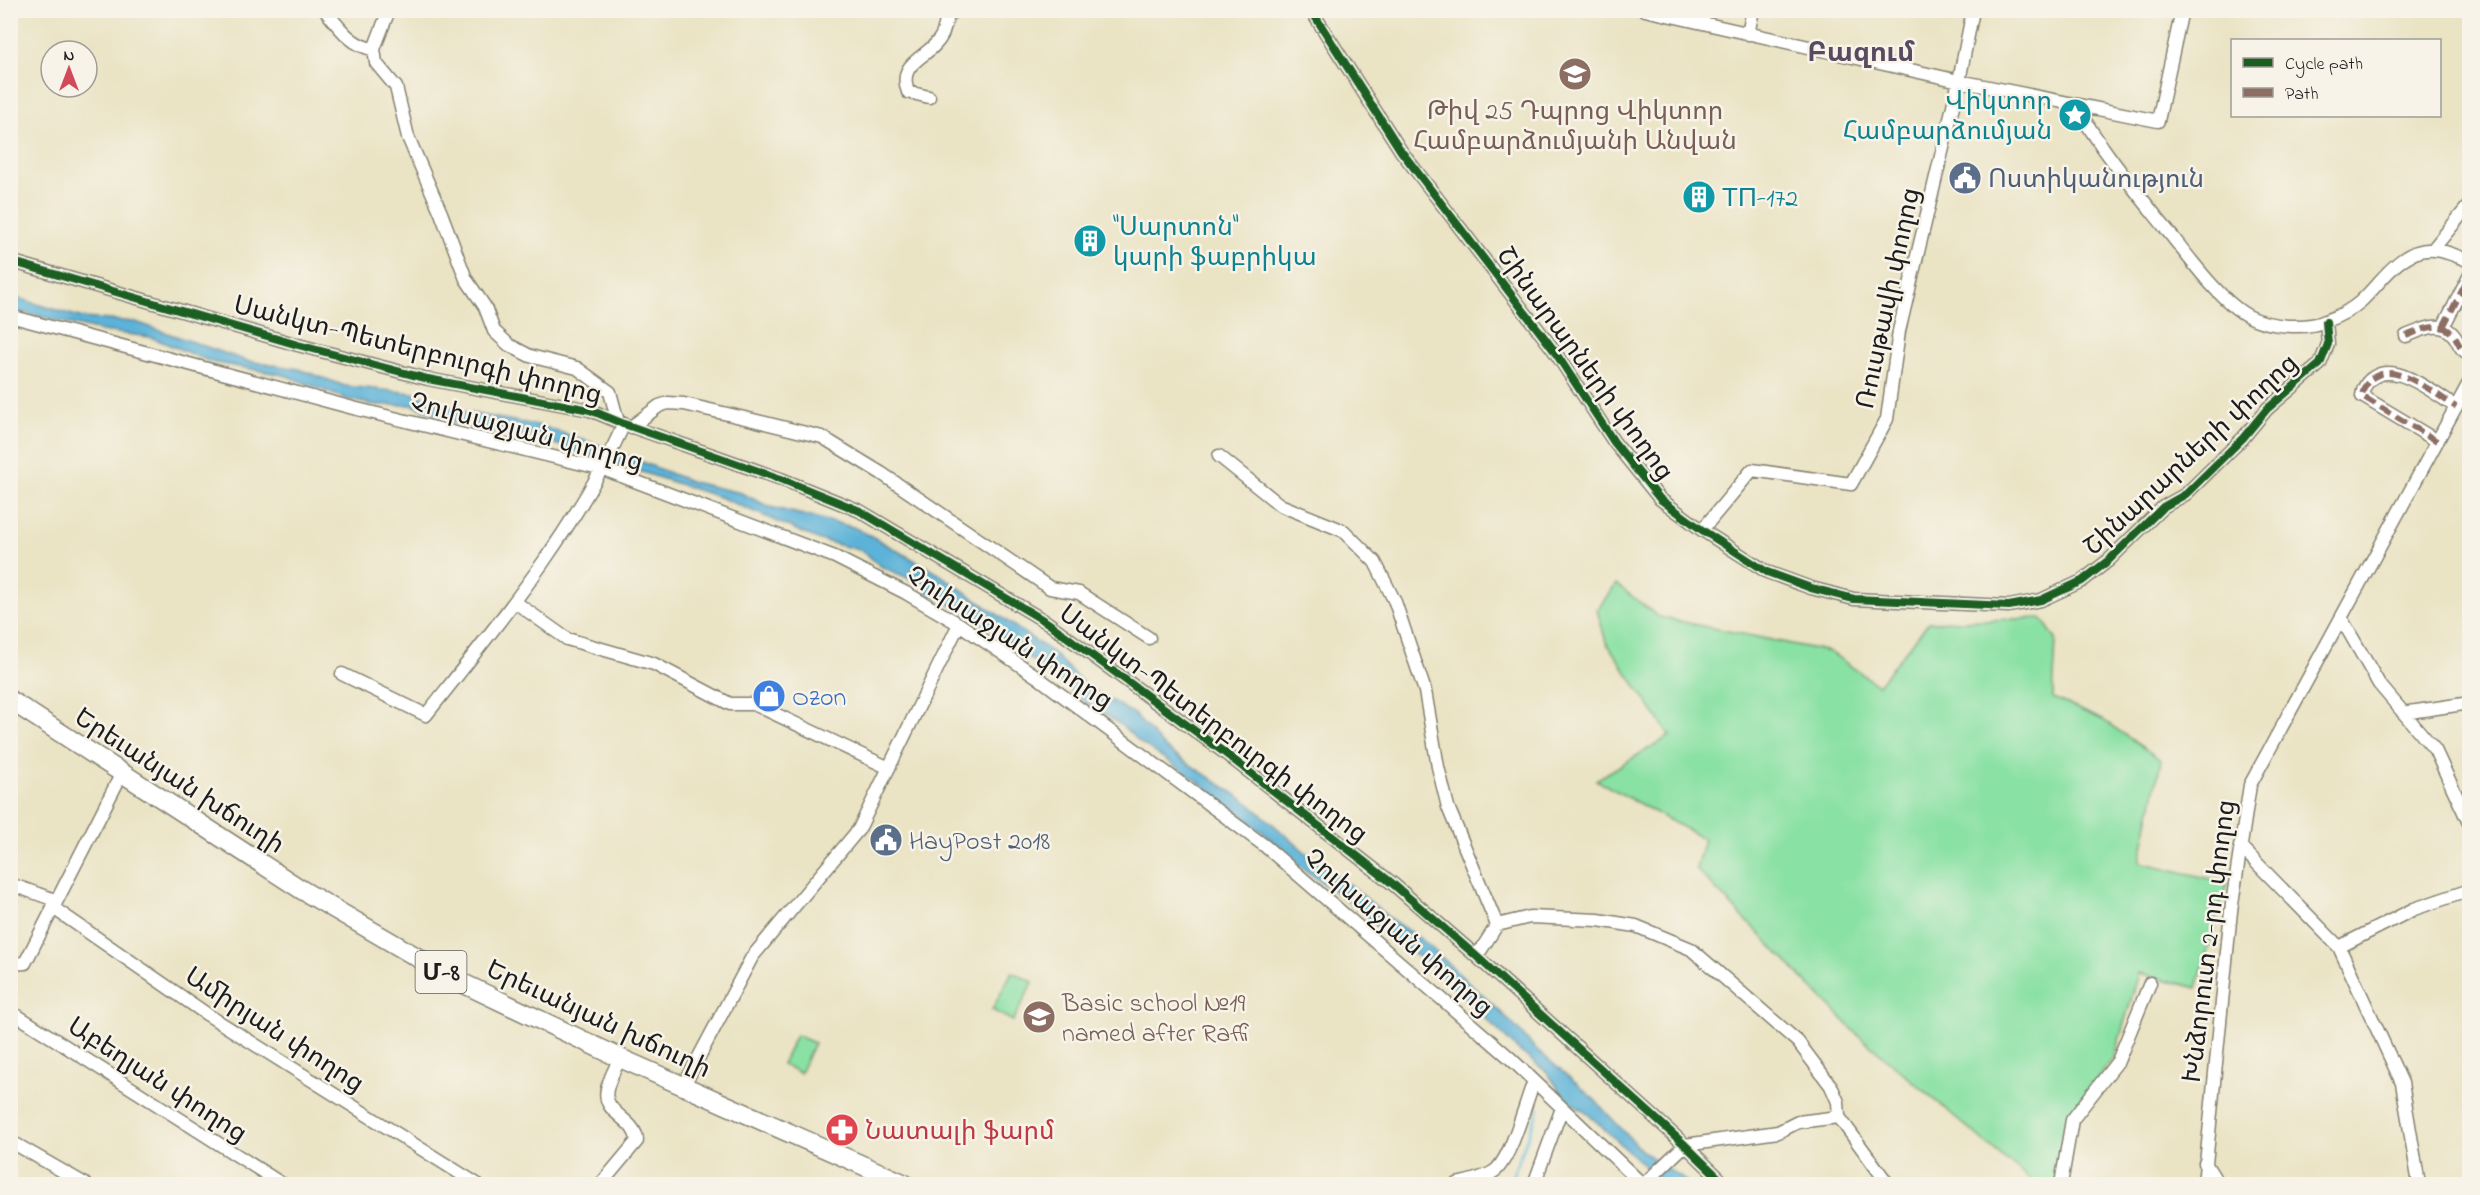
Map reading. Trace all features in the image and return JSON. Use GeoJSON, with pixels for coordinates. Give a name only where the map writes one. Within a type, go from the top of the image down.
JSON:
{"type":"FeatureCollection","features":[{"type":"Feature","properties":{"kind":"highway","name":"Երեւանյան խճուղի"},"geometry":{"type":"LineString","coordinates":[[10,700],[379,937],[456,980],[620,1058],[905,1185]]}},
{"type":"Feature","properties":{"kind":"street"},"geometry":{"type":"LineString","coordinates":[[325,10],[349,37],[365,48],[374,49]]}},
{"type":"Feature","properties":{"kind":"street"},"geometry":{"type":"LineString","coordinates":[[389,10],[374,49],[376,63],[396,87],[408,137],[441,213],[465,279],[485,307],[494,331],[509,345],[530,356],[577,368],[610,392],[624,424]]}},
{"type":"Feature","properties":{"kind":"street"},"geometry":{"type":"LineString","coordinates":[[929,98],[908,92],[904,80],[908,69],[941,36],[944,23],[954,10]]}},
{"type":"Feature","properties":{"kind":"street"},"geometry":{"type":"LineString","coordinates":[[1645,10],[1959,81],[2158,121],[2182,10]]}},
{"type":"Feature","properties":{"kind":"street"},"geometry":{"type":"LineString","coordinates":[[1748,34],[1753,10]]}},
{"type":"Feature","properties":{"kind":"street"},"geometry":{"type":"LineString","coordinates":[[1959,81],[1973,10]]}},
{"type":"Feature","properties":{"kind":"street","name":"Շինարարների փողոց"},"geometry":{"type":"LineString","coordinates":[[1314,16],[1401,151],[1553,349],[1614,442],[1660,500],[1767,572],[1811,588],[1854,599],[2009,606],[2041,600],[2082,581],[2109,560],[2163,507],[2186,494],[2243,438],[2267,409],[2319,364],[2328,344],[2326,322]]}},
{"type":"Feature","properties":{"kind":"street","name":"Ռուսթավի փողոց"},"geometry":{"type":"LineString","coordinates":[[1702,530],[1752,470],[1851,484],[1887,419],[1899,331],[1959,81]]}},
{"type":"Feature","properties":{"kind":"street"},"geometry":{"type":"LineString","coordinates":[[2076,106],[2103,148],[2205,277],[2248,316],[2271,323],[2296,325],[2326,322],[2358,304],[2403,258],[2417,252],[2433,249],[2469,261]]}},
{"type":"Feature","properties":{"kind":"street"},"geometry":{"type":"LineString","coordinates":[[2433,249],[2469,204]]}},
{"type":"Feature","properties":{"kind":"street","name":"Սանկտ-Պետերբուրգի փողոց"},"geometry":{"type":"LineString","coordinates":[[10,261],[298,345],[429,379],[590,410],[860,510],[1048,623],[1225,753],[1393,884],[1477,956],[1685,1145],[1725,1185]]}},
{"type":"Feature","properties":{"kind":"street"},"geometry":{"type":"LineString","coordinates":[[2443,327],[2469,275]]}},
{"type":"Feature","properties":{"kind":"street","name":"Չուխաջյան փողոց"},"geometry":{"type":"LineString","coordinates":[[10,316],[353,408],[604,466],[835,557],[906,593],[959,624],[1096,719],[1265,846],[1534,1081],[1644,1183]]}},
{"type":"Feature","properties":{"kind":"street"},"geometry":{"type":"LineString","coordinates":[[2406,336],[2427,327],[2443,327],[2452,333],[2460,349],[2469,354]]}},
{"type":"Feature","properties":{"kind":"street"},"geometry":{"type":"LineString","coordinates":[[2437,441],[2362,396],[2368,380],[2380,373],[2391,371],[2405,376],[2456,406]]}},
{"type":"Feature","properties":{"kind":"street","name":"Խնձորուտ 2-րդ փողոց"},"geometry":{"type":"LineString","coordinates":[[2204,1185],[2240,846],[2250,784],[2469,381]]}},
{"type":"Feature","properties":{"kind":"street"},"geometry":{"type":"LineString","coordinates":[[342,674],[426,715],[515,602],[604,466],[624,424],[668,403],[684,404],[822,437],[881,472],[1050,588],[1079,594],[1149,638]]}},
{"type":"Feature","properties":{"kind":"street"},"geometry":{"type":"LineString","coordinates":[[1219,456],[1280,506],[1344,531],[1375,562],[1395,602],[1425,692],[1438,767],[1448,807],[1497,925]]}},
{"type":"Feature","properties":{"kind":"street"},"geometry":{"type":"LineString","coordinates":[[515,602],[567,639],[654,664],[730,705],[754,704],[889,768]]}},
{"type":"Feature","properties":{"kind":"street"},"geometry":{"type":"LineString","coordinates":[[2341,618],[2379,684],[2435,750],[2469,825]]}},
{"type":"Feature","properties":{"kind":"street"},"geometry":{"type":"LineString","coordinates":[[684,1085],[752,957],[860,829],[959,624]]}},
{"type":"Feature","properties":{"kind":"street"},"geometry":{"type":"LineString","coordinates":[[2403,713],[2469,703]]}},
{"type":"Feature","properties":{"kind":"street"},"geometry":{"type":"LineString","coordinates":[[10,964],[25,963],[53,904],[122,773]]}},
{"type":"Feature","properties":{"kind":"street"},"geometry":{"type":"LineString","coordinates":[[2240,846],[2339,946],[2402,1083],[2419,1185]]}},
{"type":"Feature","properties":{"kind":"street","name":"Ամիրյան փողոց"},"geometry":{"type":"LineString","coordinates":[[10,884],[53,904],[208,1015],[477,1185]]}},
{"type":"Feature","properties":{"kind":"street"},"geometry":{"type":"LineString","coordinates":[[2339,946],[2414,909],[2469,890]]}},
{"type":"Feature","properties":{"kind":"street"},"geometry":{"type":"LineString","coordinates":[[1477,956],[1497,925],[1530,917],[1598,920],[1636,926],[1690,949],[1798,1042],[1831,1086],[1838,1102],[1839,1117],[1888,1185]]}},
{"type":"Feature","properties":{"kind":"street"},"geometry":{"type":"LineString","coordinates":[[2061,1185],[2072,1120],[2118,1060],[2150,983]]}},
{"type":"Feature","properties":{"kind":"street","name":"Աբեղյան փողոց"},"geometry":{"type":"LineString","coordinates":[[10,1011],[282,1185]]}},
{"type":"Feature","properties":{"kind":"street"},"geometry":{"type":"LineString","coordinates":[[601,1185],[637,1141],[634,1130],[616,1115],[606,1100],[607,1089],[620,1058]]}},
{"type":"Feature","properties":{"kind":"street"},"geometry":{"type":"LineString","coordinates":[[1457,1185],[1496,1170],[1507,1155],[1534,1081]]}},
{"type":"Feature","properties":{"kind":"street"},"geometry":{"type":"LineString","coordinates":[[1534,1185],[1562,1108]]}},
{"type":"Feature","properties":{"kind":"street"},"geometry":{"type":"LineString","coordinates":[[1644,1183],[1685,1145],[1778,1132],[1798,1122],[1839,1117]]}},
{"type":"Feature","properties":{"kind":"street"},"geometry":{"type":"LineString","coordinates":[[10,1141],[85,1185]]}},
{"type":"Feature","properties":{"kind":"street"},"geometry":{"type":"LineString","coordinates":[[2205,1162],[2218,1185]]}},
{"type":"Feature","properties":{"kind":"green space"},"geometry":{"type":"Polygon","coordinates":[[[1616,584],[1659,617],[1830,652],[1878,685],[1929,622],[2041,618],[2056,639],[2053,698],[2103,720],[2161,760],[2140,862],[2227,883],[2197,988],[2139,973],[2114,1057],[2067,1119],[2057,1184],[2035,1184],[1860,1037],[1696,869],[1704,839],[1596,780],[1670,736],[1606,642],[1597,610],[1616,584]]]}},
{"type":"Feature","properties":{"kind":"green space"},"geometry":{"type":"Polygon","coordinates":[[[1012,972],[1033,982],[1013,1021],[992,1010],[1012,972]]]}},
{"type":"Feature","properties":{"kind":"green space"},"geometry":{"type":"Polygon","coordinates":[[[796,1035],[814,1043],[800,1073],[782,1064],[796,1035]]]}},
{"type":"Feature","properties":{"kind":"water"},"geometry":{"type":"Polygon","coordinates":[[[11,296],[83,318],[136,322],[247,361],[299,369],[345,386],[413,393],[464,412],[541,426],[599,445],[692,482],[741,493],[770,507],[853,527],[873,537],[939,574],[1053,653],[1085,685],[1134,714],[1166,749],[1246,801],[1311,857],[1355,889],[1389,918],[1425,942],[1506,1017],[1535,1048],[1593,1098],[1641,1150],[1690,1184],[1664,1184],[1589,1115],[1571,1102],[1559,1090],[1548,1073],[1519,1051],[1428,962],[1389,940],[1363,912],[1291,860],[1267,836],[1196,780],[1141,743],[1121,725],[1077,697],[1052,675],[977,619],[931,595],[910,579],[880,566],[863,551],[820,540],[722,498],[555,444],[528,436],[484,432],[455,423],[413,405],[374,405],[346,399],[284,375],[211,362],[150,337],[101,331],[11,310],[11,296]]]}},
{"type":"Feature","properties":{"kind":"waterway"},"geometry":{"type":"LineString","coordinates":[[1506,1184],[1512,1177],[1539,1108]]}},
{"type":"Feature","properties":{"kind":"marked path"},"geometry":{"type":"LineString","coordinates":[[1295,10],[1317,21]]}},
{"type":"Feature","properties":{"kind":"marked path"},"geometry":{"type":"LineString","coordinates":[[2443,327],[2470,275]]}},
{"type":"Feature","properties":{"kind":"marked path"},"geometry":{"type":"LineString","coordinates":[[2406,336],[2432,327],[2444,328],[2450,331],[2462,349],[2470,354]]}},
{"type":"Feature","properties":{"kind":"marked path"},"geometry":{"type":"LineString","coordinates":[[2437,441],[2362,396],[2363,390],[2369,381],[2383,373],[2405,376],[2456,407]]}},
{"type":"Feature","properties":{"kind":"cycle path"},"geometry":{"type":"LineString","coordinates":[[1311,10],[1401,151],[1553,349],[1614,442],[1660,499],[1702,530],[1767,572],[1811,588],[1854,599],[2009,606],[2041,600],[2082,581],[2109,560],[2163,507],[2186,494],[2243,438],[2267,409],[2320,364],[2328,344],[2326,322]]}},
{"type":"Feature","properties":{"kind":"cycle path"},"geometry":{"type":"LineString","coordinates":[[10,261],[298,345],[428,379],[590,410],[781,479],[860,511],[1048,623],[1225,753],[1393,884],[1475,955],[1725,1184]]}},
{"type":"Feature","properties":{"kind":"place","name":"Թիվ 25 Դպրոց Վիկտոր Համբարձումյանի Անվան"},"geometry":{"type":"Point","coordinates":[1575,74]}},
{"type":"Feature","properties":{"kind":"place","name":"Վիկտոր Համբարձումյան"},"geometry":{"type":"Point","coordinates":[2075,115]}},
{"type":"Feature","properties":{"kind":"place","name":"Ոստիկանություն"},"geometry":{"type":"Point","coordinates":[1965,178]}},
{"type":"Feature","properties":{"kind":"place","name":"ТП-172"},"geometry":{"type":"Point","coordinates":[1699,197]}},
{"type":"Feature","properties":{"kind":"place","name":"\"Սարտոն\" կարի ֆաբրիկա"},"geometry":{"type":"Point","coordinates":[1090,241]}},
{"type":"Feature","properties":{"kind":"place","name":"Ozon"},"geometry":{"type":"Point","coordinates":[769,696]}},
{"type":"Feature","properties":{"kind":"place","name":"HayPost 2018"},"geometry":{"type":"Point","coordinates":[886,840]}},
{"type":"Feature","properties":{"kind":"place","name":"Basic school №19 named after Raffi"},"geometry":{"type":"Point","coordinates":[1039,1017]}},
{"type":"Feature","properties":{"kind":"place","name":"Նատալի ֆարմ"},"geometry":{"type":"Point","coordinates":[842,1130]}},
{"type":"Feature","properties":{"kind":"district","name":"Բազում"},"geometry":{"type":"Point","coordinates":[1861,52]}}]}
